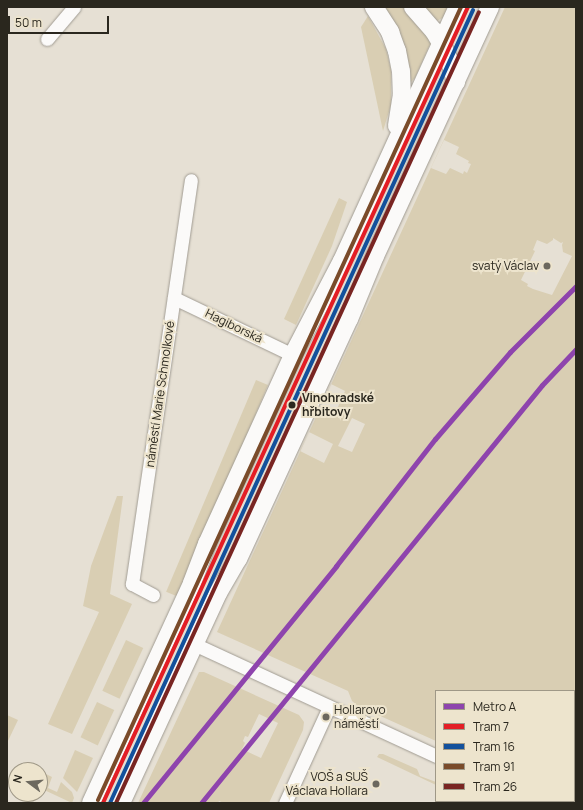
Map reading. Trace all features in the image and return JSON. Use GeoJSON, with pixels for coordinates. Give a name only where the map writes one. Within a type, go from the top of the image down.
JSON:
{"type":"FeatureCollection","features":[{"type":"Feature","properties":{"kind":"main road"},"geometry":{"type":"LineString","coordinates":[[374,7],[390,32],[397,51],[401,71],[402,94],[392,150]]}},
{"type":"Feature","properties":{"kind":"main road"},"geometry":{"type":"LineString","coordinates":[[413,7],[434,31],[441,43],[450,62],[456,82]]}},
{"type":"Feature","properties":{"kind":"main road"},"geometry":{"type":"LineString","coordinates":[[92,803],[192,583],[206,544],[294,355],[342,260],[458,7]]}},
{"type":"Feature","properties":{"kind":"main road"},"geometry":{"type":"LineString","coordinates":[[121,803],[218,593],[238,560],[490,7]]}},
{"type":"Feature","properties":{"kind":"street"},"geometry":{"type":"LineString","coordinates":[[47,39],[74,7]]}},
{"type":"Feature","properties":{"kind":"street","name":"náměstí Marie Schmolkové"},"geometry":{"type":"LineString","coordinates":[[153,595],[132,584],[191,180]]}},
{"type":"Feature","properties":{"kind":"street","name":"Hagiborská"},"geometry":{"type":"LineString","coordinates":[[174,298],[294,355]]}},
{"type":"Feature","properties":{"kind":"street"},"geometry":{"type":"LineString","coordinates":[[194,644],[435,756]]}},
{"type":"Feature","properties":{"kind":"street"},"geometry":{"type":"LineString","coordinates":[[285,803],[329,707]]}},
{"type":"Feature","properties":{"kind":"shaded area"},"geometry":{"type":"Polygon","coordinates":[[[379,7],[406,7],[431,42],[415,78],[411,82],[409,82],[379,7]]]}},
{"type":"Feature","properties":{"kind":"shaded area"},"geometry":{"type":"Polygon","coordinates":[[[423,7],[448,7],[444,17],[437,21],[423,7]]]}},
{"type":"Feature","properties":{"kind":"shaded area"},"geometry":{"type":"Polygon","coordinates":[[[505,7],[576,7],[576,786],[575,690],[435,690],[435,741],[358,706],[352,701],[348,691],[217,632],[300,451],[324,463],[333,444],[309,432],[318,412],[333,418],[345,391],[331,384],[505,7]],[[444,140],[431,168],[446,174],[450,168],[463,174],[464,171],[467,173],[471,164],[468,163],[469,161],[456,154],[459,147],[444,140]],[[553,238],[553,240],[547,244],[537,240],[533,250],[535,251],[521,280],[533,289],[552,295],[572,256],[563,252],[563,242],[561,243],[553,238]],[[352,418],[338,446],[352,452],[365,424],[352,418]]]}},
{"type":"Feature","properties":{"kind":"shaded area"},"geometry":{"type":"Polygon","coordinates":[[[368,16],[386,49],[391,70],[391,105],[383,131],[361,27],[368,16]]]}},
{"type":"Feature","properties":{"kind":"shaded area"},"geometry":{"type":"Polygon","coordinates":[[[339,198],[347,202],[332,246],[296,325],[284,319],[339,198]]]}},
{"type":"Feature","properties":{"kind":"shaded area"},"geometry":{"type":"Polygon","coordinates":[[[256,380],[268,385],[178,597],[166,592],[256,380]]]}},
{"type":"Feature","properties":{"kind":"shaded area"},"geometry":{"type":"Polygon","coordinates":[[[117,496],[123,496],[110,594],[132,604],[72,734],[48,724],[99,612],[83,606],[91,566],[117,496]]]}},
{"type":"Feature","properties":{"kind":"shaded area"},"geometry":{"type":"Polygon","coordinates":[[[126,640],[143,648],[120,699],[102,691],[126,640]]]}},
{"type":"Feature","properties":{"kind":"shaded area"},"geometry":{"type":"Polygon","coordinates":[[[199,672],[204,672],[299,715],[304,722],[303,730],[269,803],[224,803],[219,801],[218,803],[138,803],[199,672]],[[259,714],[248,737],[245,736],[243,741],[245,743],[242,749],[261,758],[278,723],[259,714]]]}},
{"type":"Feature","properties":{"kind":"shaded area"},"geometry":{"type":"Polygon","coordinates":[[[97,702],[114,710],[98,745],[81,737],[97,702]]]}},
{"type":"Feature","properties":{"kind":"shaded area"},"geometry":{"type":"Polygon","coordinates":[[[7,715],[18,720],[7,743],[7,715]]]}},
{"type":"Feature","properties":{"kind":"shaded area"},"geometry":{"type":"Polygon","coordinates":[[[75,750],[93,758],[77,792],[63,778],[75,750]]]}},
{"type":"Feature","properties":{"kind":"shaded area"},"geometry":{"type":"Polygon","coordinates":[[[379,754],[383,754],[417,769],[420,776],[435,782],[435,785],[377,757],[379,754]]]}},
{"type":"Feature","properties":{"kind":"shaded area"},"geometry":{"type":"Polygon","coordinates":[[[48,775],[52,777],[48,788],[48,775]]]}},
{"type":"Feature","properties":{"kind":"shaded area"},"geometry":{"type":"Polygon","coordinates":[[[61,782],[72,792],[74,798],[72,803],[48,792],[48,788],[57,792],[61,782]]]}},
{"type":"Feature","properties":{"kind":"metro line","name":"A"},"geometry":{"type":"LineString","coordinates":[[143,803],[336,566],[435,439],[510,352],[576,286]]}},
{"type":"Feature","properties":{"kind":"metro line","name":"A"},"geometry":{"type":"LineString","coordinates":[[201,803],[542,385],[576,349]]}},
{"type":"Feature","properties":{"kind":"tram line","name":"91"},"geometry":{"type":"LineString","coordinates":[[98,800],[461,7]]}},
{"type":"Feature","properties":{"kind":"tram line","name":"7"},"geometry":{"type":"LineString","coordinates":[[103,803],[468,7]]}},
{"type":"Feature","properties":{"kind":"tram line","name":"16"},"geometry":{"type":"LineString","coordinates":[[110,803],[473,10]]}},
{"type":"Feature","properties":{"kind":"tram line","name":"26"},"geometry":{"type":"LineString","coordinates":[[116,803],[479,12]]}},
{"type":"Feature","properties":{"kind":"place","name":"svatý Václav"},"geometry":{"type":"Point","coordinates":[547,266]}},
{"type":"Feature","properties":{"kind":"place","name":"Vinohradské hřbitovy"},"geometry":{"type":"Point","coordinates":[292,405]}},
{"type":"Feature","properties":{"kind":"place","name":"Hollarovo náměstí"},"geometry":{"type":"Point","coordinates":[326,717]}},
{"type":"Feature","properties":{"kind":"place","name":"VOŠ a SUŠ Václava Hollara"},"geometry":{"type":"Point","coordinates":[376,784]}}]}
